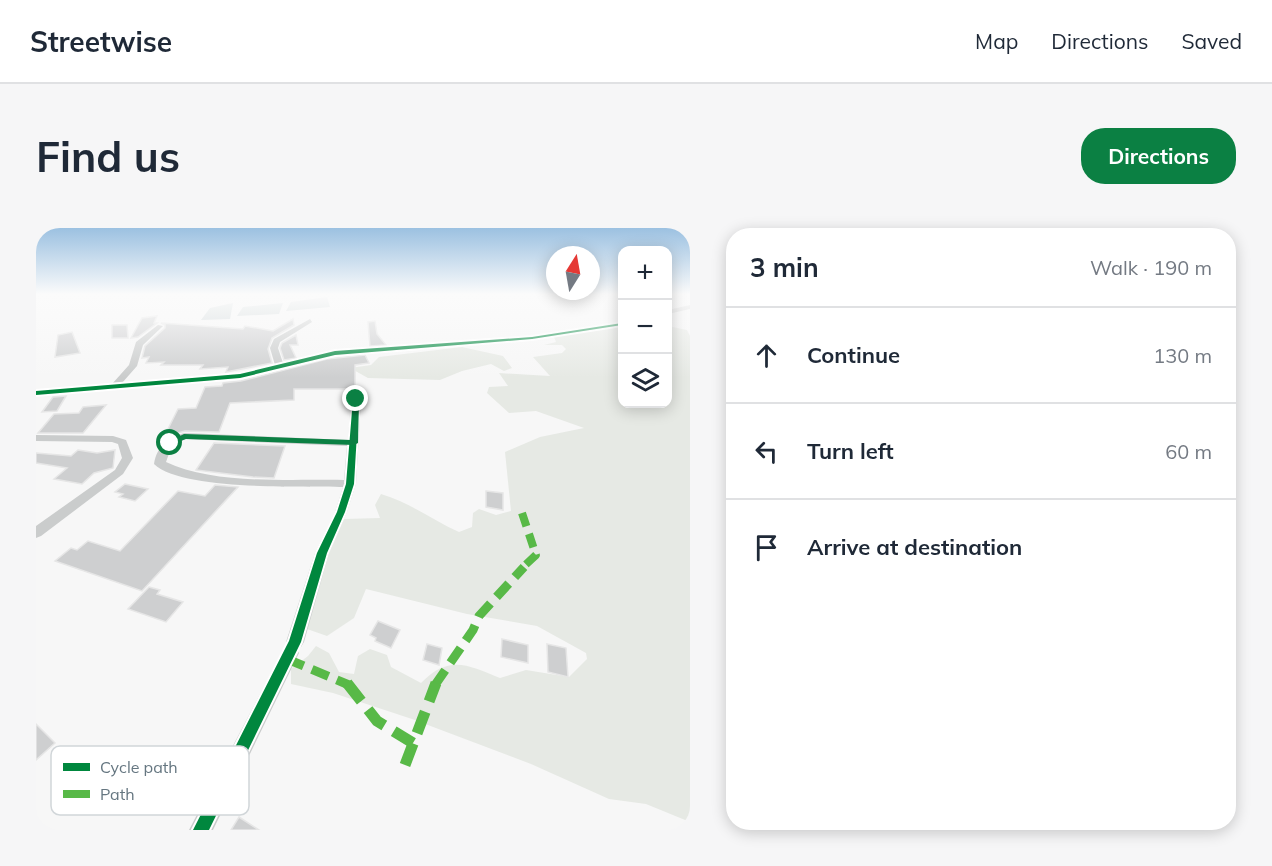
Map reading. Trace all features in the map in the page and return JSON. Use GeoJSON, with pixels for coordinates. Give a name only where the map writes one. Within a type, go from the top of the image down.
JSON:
{"type":"FeatureCollection","features":[{"type":"Feature","properties":{"kind":"street"},"geometry":{"type":"LineString","coordinates":[[280,367],[274,348],[277,341],[308,322]]}},
{"type":"Feature","properties":{"kind":"street"},"geometry":{"type":"LineString","coordinates":[[36,393],[240,376],[335,353],[532,338],[618,325]]}},
{"type":"Feature","properties":{"kind":"street"},"geometry":{"type":"LineString","coordinates":[[116,385],[133,366],[139,344],[160,326]]}},
{"type":"Feature","properties":{"kind":"street"},"geometry":{"type":"LineString","coordinates":[[243,746],[292,647],[322,553],[341,512],[350,484],[356,399]]}},
{"type":"Feature","properties":{"kind":"street"},"geometry":{"type":"LineString","coordinates":[[350,484],[213,478],[170,470],[160,464],[160,460],[170,443],[184,436],[354,443]]}},
{"type":"Feature","properties":{"kind":"street"},"geometry":{"type":"LineString","coordinates":[[36,438],[113,439],[122,442],[129,455],[127,465],[119,472],[36,532]]}},
{"type":"Feature","properties":{"kind":"street"},"geometry":{"type":"LineString","coordinates":[[201,830],[208,815]]}},
{"type":"Feature","properties":{"kind":"shaded area"},"geometry":{"type":"Polygon","coordinates":[[[618,327],[618,408],[672,408],[672,327],[687,330],[690,336],[690,822],[646,804],[609,799],[531,764],[412,719],[333,693],[291,684],[291,669],[308,656],[316,646],[329,653],[339,672],[354,674],[358,656],[370,649],[387,655],[391,667],[421,683],[431,674],[450,665],[468,666],[500,678],[526,670],[569,677],[587,659],[586,653],[537,626],[467,614],[366,589],[354,618],[327,636],[307,629],[324,554],[344,519],[380,518],[375,505],[381,494],[459,532],[472,527],[473,513],[479,509],[496,515],[511,511],[505,452],[540,437],[584,428],[536,411],[509,413],[487,393],[489,387],[508,386],[499,373],[550,376],[533,357],[562,353],[566,349],[562,345],[544,345],[556,342],[554,337],[618,327]]]}},
{"type":"Feature","properties":{"kind":"shaded area"},"geometry":{"type":"Polygon","coordinates":[[[462,347],[503,356],[512,368],[504,371],[491,364],[462,371],[440,380],[368,378],[350,368],[371,365],[379,357],[462,347]]]}},
{"type":"Feature","properties":{"kind":"building"},"geometry":{"type":"Polygon","coordinates":[[[140,322],[157,323],[138,337],[131,338],[140,322]]]}},
{"type":"Feature","properties":{"kind":"building"},"geometry":{"type":"Polygon","coordinates":[[[288,322],[294,322],[294,325],[272,338],[268,349],[272,363],[226,372],[228,367],[200,369],[203,365],[161,365],[164,362],[146,363],[149,357],[142,358],[145,346],[165,328],[165,325],[161,323],[243,329],[245,326],[273,331],[288,322]]]}},
{"type":"Feature","properties":{"kind":"building"},"geometry":{"type":"Polygon","coordinates":[[[368,322],[375,322],[377,334],[386,345],[370,346],[368,322]]]}},
{"type":"Feature","properties":{"kind":"building"},"geometry":{"type":"Polygon","coordinates":[[[112,325],[127,325],[128,338],[112,338],[112,325]]]}},
{"type":"Feature","properties":{"kind":"building"},"geometry":{"type":"Polygon","coordinates":[[[72,332],[80,353],[55,357],[58,335],[72,332]]]}},
{"type":"Feature","properties":{"kind":"building"},"geometry":{"type":"Polygon","coordinates":[[[296,335],[298,345],[290,345],[296,358],[284,360],[280,348],[282,343],[296,335]]]}},
{"type":"Feature","properties":{"kind":"building"},"geometry":{"type":"Polygon","coordinates":[[[365,355],[369,363],[355,365],[355,389],[294,389],[294,400],[230,403],[219,432],[185,431],[164,437],[178,409],[196,408],[205,387],[222,386],[223,383],[241,381],[327,359],[365,355]]]}},
{"type":"Feature","properties":{"kind":"building"},"geometry":{"type":"Polygon","coordinates":[[[66,396],[57,411],[42,412],[53,397],[66,396]]]}},
{"type":"Feature","properties":{"kind":"building"},"geometry":{"type":"Polygon","coordinates":[[[106,405],[83,433],[38,433],[54,414],[79,413],[83,407],[106,405]]]}},
{"type":"Feature","properties":{"kind":"building"},"geometry":{"type":"Polygon","coordinates":[[[214,443],[285,446],[274,478],[196,470],[214,443]]]}},
{"type":"Feature","properties":{"kind":"building"},"geometry":{"type":"Polygon","coordinates":[[[78,450],[97,453],[115,450],[113,468],[94,473],[82,484],[54,479],[67,468],[36,463],[36,453],[71,456],[78,450]]]}},
{"type":"Feature","properties":{"kind":"building"},"geometry":{"type":"Polygon","coordinates":[[[125,484],[148,489],[135,501],[119,497],[123,494],[115,492],[125,484]]]}},
{"type":"Feature","properties":{"kind":"building"},"geometry":{"type":"Polygon","coordinates":[[[215,485],[238,487],[142,591],[55,561],[71,548],[77,550],[88,541],[120,551],[178,491],[205,496],[215,485]]]}},
{"type":"Feature","properties":{"kind":"building"},"geometry":{"type":"Polygon","coordinates":[[[486,491],[503,493],[503,510],[486,507],[486,491]]]}},
{"type":"Feature","properties":{"kind":"building"},"geometry":{"type":"Polygon","coordinates":[[[149,587],[160,590],[157,594],[183,602],[166,622],[128,609],[149,587]]]}},
{"type":"Feature","properties":{"kind":"building"},"geometry":{"type":"Polygon","coordinates":[[[378,621],[400,630],[391,648],[375,641],[376,638],[370,635],[378,621]]]}},
{"type":"Feature","properties":{"kind":"building"},"geometry":{"type":"Polygon","coordinates":[[[502,639],[528,645],[528,663],[501,657],[502,639]]]}},
{"type":"Feature","properties":{"kind":"building"},"geometry":{"type":"Polygon","coordinates":[[[427,644],[442,648],[439,665],[423,660],[427,644]]]}},
{"type":"Feature","properties":{"kind":"building"},"geometry":{"type":"Polygon","coordinates":[[[547,644],[566,648],[568,677],[548,672],[547,644]]]}},
{"type":"Feature","properties":{"kind":"building"},"geometry":{"type":"Polygon","coordinates":[[[36,724],[55,743],[36,760],[36,724]]]}},
{"type":"Feature","properties":{"kind":"building"},"geometry":{"type":"Polygon","coordinates":[[[239,817],[259,830],[231,830],[239,817]]]}},
{"type":"Feature","properties":{"kind":"marked path"},"geometry":{"type":"LineString","coordinates":[[405,765],[436,682],[473,630],[479,616],[505,585],[536,555],[522,513]]}},
{"type":"Feature","properties":{"kind":"marked path"},"geometry":{"type":"LineString","coordinates":[[287,659],[349,684],[377,721],[413,743]]}},
{"type":"Feature","properties":{"kind":"cycle path"},"geometry":{"type":"LineString","coordinates":[[36,393],[240,376],[335,353],[532,338],[618,325]]}},
{"type":"Feature","properties":{"kind":"cycle path"},"geometry":{"type":"LineString","coordinates":[[243,746],[295,642],[322,553],[341,512],[350,484],[356,399]]}},
{"type":"Feature","properties":{"kind":"cycle path"},"geometry":{"type":"LineString","coordinates":[[201,830],[208,815]]}},
{"type":"Feature","properties":{"kind":"route"},"geometry":{"type":"LineString","coordinates":[[170,443],[184,436],[354,443],[356,399]]}}]}
